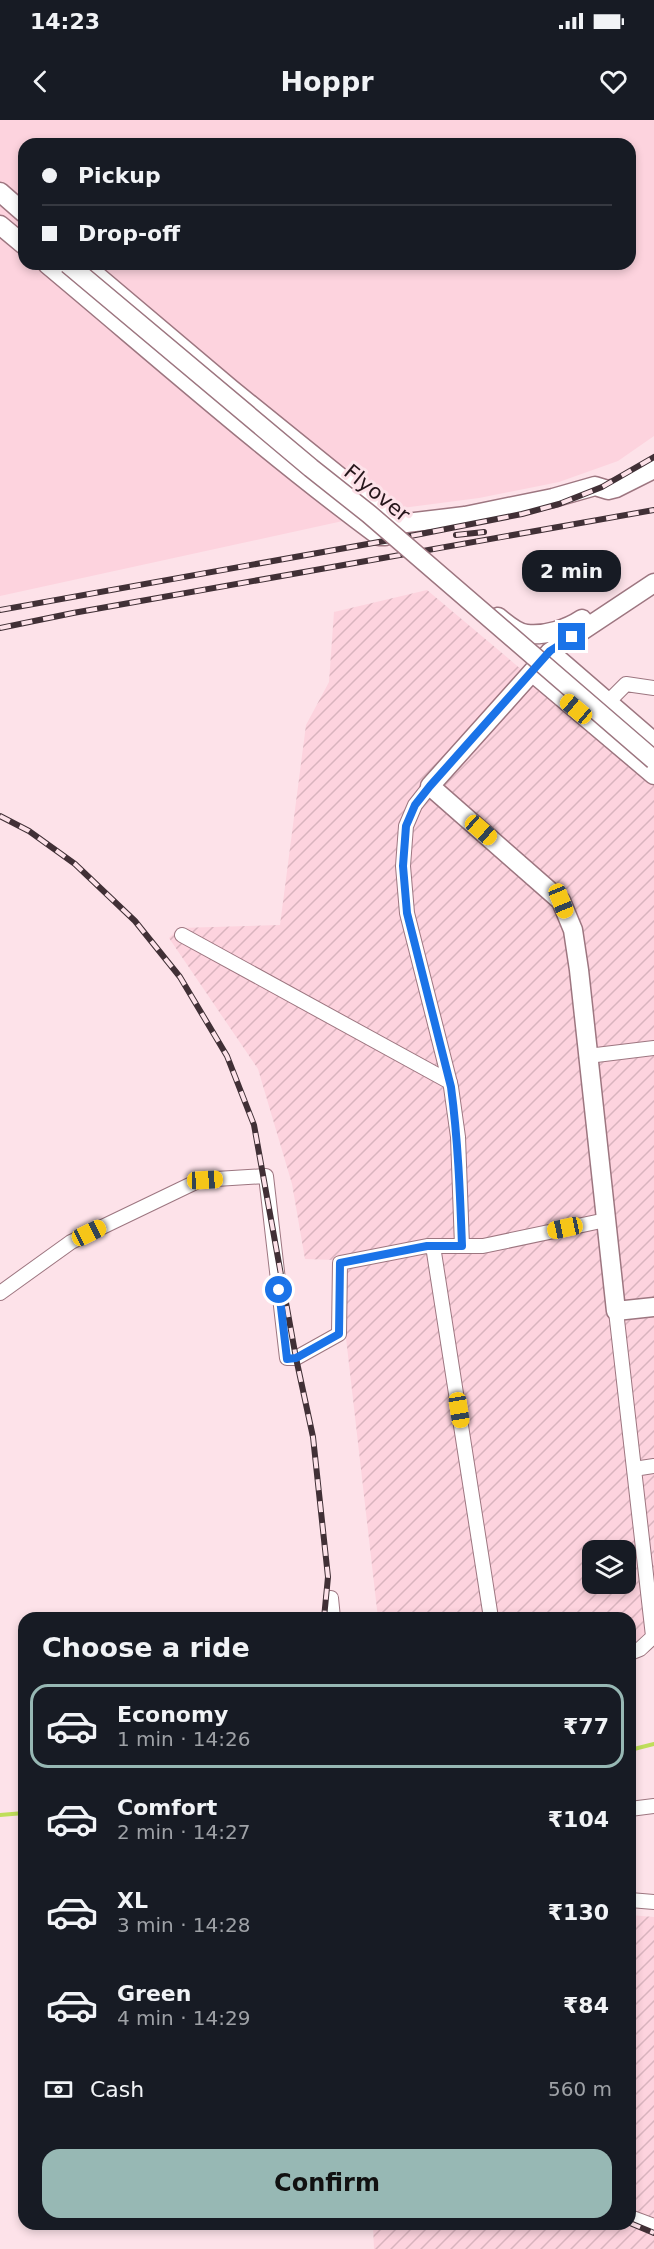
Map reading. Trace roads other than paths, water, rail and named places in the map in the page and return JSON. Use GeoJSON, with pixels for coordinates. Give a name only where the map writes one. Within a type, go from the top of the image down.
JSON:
{"type":"FeatureCollection","features":[{"type":"Feature","properties":{"kind":"street"},"geometry":{"type":"LineString","coordinates":[[0,192],[16,222]]}},
{"type":"Feature","properties":{"kind":"street"},"geometry":{"type":"LineString","coordinates":[[0,207],[16,222]]}},
{"type":"Feature","properties":{"kind":"street"},"geometry":{"type":"LineString","coordinates":[[54,270],[270,453],[341,508],[379,536],[385,536],[396,530],[398,524]]}},
{"type":"Feature","properties":{"kind":"street","name":"Flyover"},"geometry":{"type":"LineString","coordinates":[[75,270],[369,514],[654,760]]}},
{"type":"Feature","properties":{"kind":"street"},"geometry":{"type":"LineString","coordinates":[[90,270],[231,389],[398,524],[465,516],[553,498],[595,486],[608,490],[654,469]]}},
{"type":"Feature","properties":{"kind":"street"},"geometry":{"type":"LineString","coordinates":[[450,584],[463,588],[513,629],[526,634],[570,627],[654,574]]}},
{"type":"Feature","properties":{"kind":"street"},"geometry":{"type":"LineString","coordinates":[[462,1246],[458,1137],[450,1082],[407,913],[403,866],[406,826],[415,805],[430,786],[550,651],[654,583]]}},
{"type":"Feature","properties":{"kind":"street"},"geometry":{"type":"LineString","coordinates":[[550,651],[654,742]]}},
{"type":"Feature","properties":{"kind":"street"},"geometry":{"type":"LineString","coordinates":[[532,672],[654,775]]}},
{"type":"Feature","properties":{"kind":"street"},"geometry":{"type":"LineString","coordinates":[[608,702],[626,684],[654,688]]}},
{"type":"Feature","properties":{"kind":"street"},"geometry":{"type":"LineString","coordinates":[[430,786],[561,901],[573,930],[653,1636],[636,1651]]}},
{"type":"Feature","properties":{"kind":"street"},"geometry":{"type":"LineString","coordinates":[[182,935],[450,1082]]}},
{"type":"Feature","properties":{"kind":"street"},"geometry":{"type":"LineString","coordinates":[[588,1056],[654,1048]]}},
{"type":"Feature","properties":{"kind":"street"},"geometry":{"type":"LineString","coordinates":[[0,1293],[71,1242],[200,1180],[266,1176],[287,1359],[296,1358],[339,1334],[340,1263],[433,1245],[483,1246],[606,1220]]}},
{"type":"Feature","properties":{"kind":"street"},"geometry":{"type":"LineString","coordinates":[[433,1245],[490,1612]]}},
{"type":"Feature","properties":{"kind":"street"},"geometry":{"type":"LineString","coordinates":[[616,1311],[654,1307]]}},
{"type":"Feature","properties":{"kind":"street"},"geometry":{"type":"LineString","coordinates":[[634,1469],[654,1466]]}},
{"type":"Feature","properties":{"kind":"street"},"geometry":{"type":"LineString","coordinates":[[331,1598],[332,1612]]}},
{"type":"Feature","properties":{"kind":"street"},"geometry":{"type":"LineString","coordinates":[[636,1808],[654,1806]]}},
{"type":"Feature","properties":{"kind":"street"},"geometry":{"type":"LineString","coordinates":[[636,1900],[654,1902]]}},
{"type":"Feature","properties":{"kind":"street"},"geometry":{"type":"LineString","coordinates":[[636,2219],[654,2226]]}},
{"type":"Feature","properties":{"kind":"waterway"},"geometry":{"type":"LineString","coordinates":[[636,1748],[654,1744]]}},
{"type":"Feature","properties":{"kind":"waterway"},"geometry":{"type":"LineString","coordinates":[[0,1815],[18,1814]]}},
{"type":"Feature","properties":{"kind":"railway"},"geometry":{"type":"LineString","coordinates":[[0,610],[522,514],[559,504],[602,487],[654,457]]}},
{"type":"Feature","properties":{"kind":"railway"},"geometry":{"type":"LineString","coordinates":[[0,628],[654,510]]}},
{"type":"Feature","properties":{"kind":"railway"},"geometry":{"type":"LineString","coordinates":[[456,535],[484,532]]}},
{"type":"Feature","properties":{"kind":"railway"},"geometry":{"type":"LineString","coordinates":[[0,816],[29,831],[75,864],[135,921],[180,977],[227,1056],[254,1125],[296,1358],[313,1437],[328,1577],[325,1612]]}},
{"type":"Feature","properties":{"kind":"railway"},"geometry":{"type":"LineString","coordinates":[[636,2226],[654,2233]]}}]}
